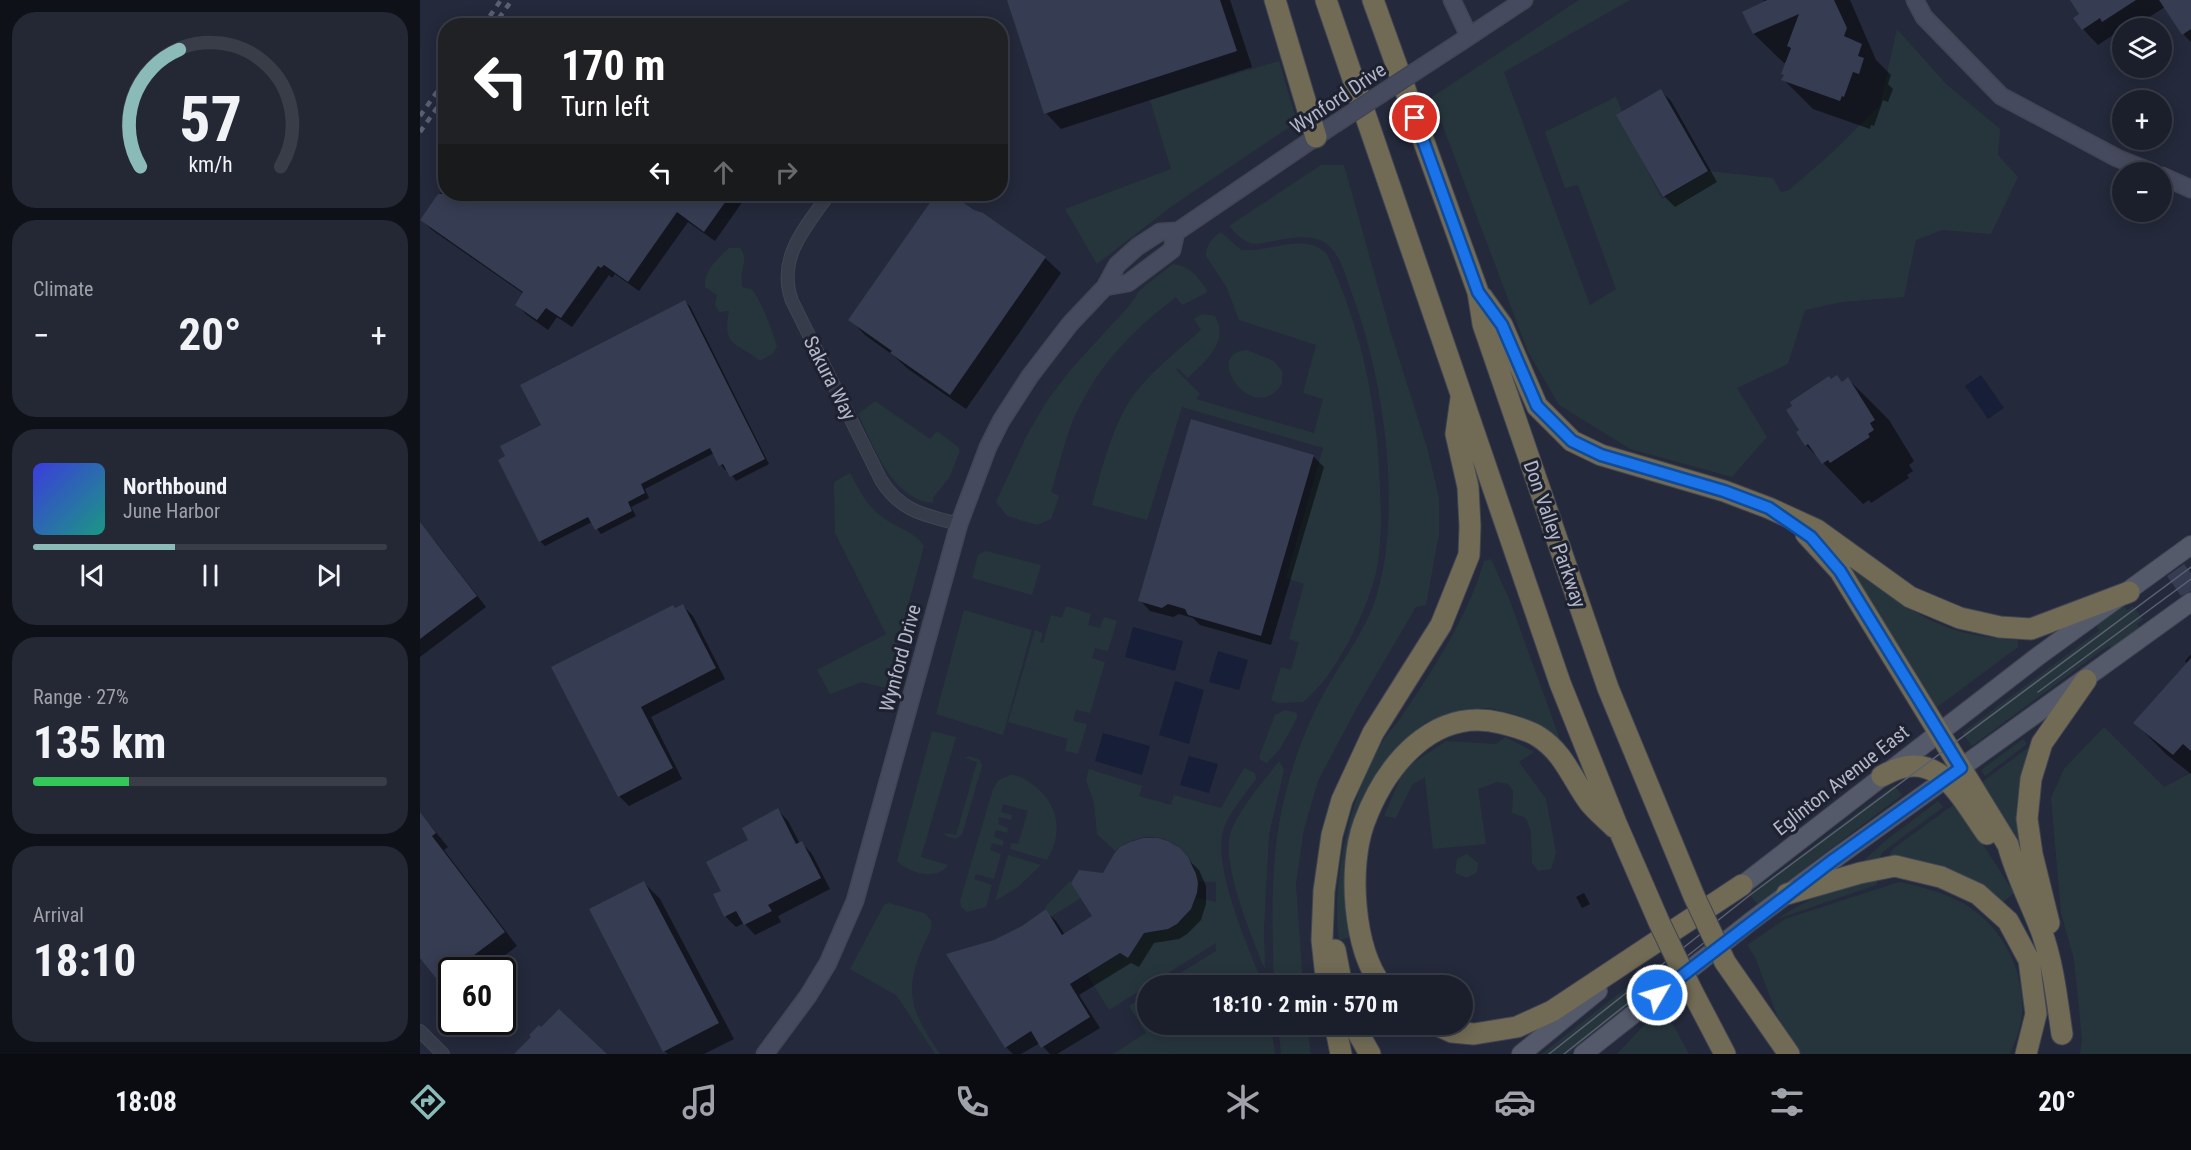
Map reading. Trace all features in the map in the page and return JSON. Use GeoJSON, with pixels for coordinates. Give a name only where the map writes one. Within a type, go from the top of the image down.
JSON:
{"type":"FeatureCollection","features":[{"type":"Feature","properties":{"kind":"highway"},"geometry":{"type":"LineString","coordinates":[[1275,0],[1316,137]]}},
{"type":"Feature","properties":{"kind":"highway"},"geometry":{"type":"LineString","coordinates":[[1326,0],[1560,683],[1659,922],[1725,1054]]}},
{"type":"Feature","properties":{"kind":"highway","name":"Don Valley Parkway"},"geometry":{"type":"LineString","coordinates":[[1373,0],[1478,292],[1483,324],[1608,688],[1694,896],[1772,1054]]}},
{"type":"Feature","properties":{"kind":"highway"},"geometry":{"type":"LineString","coordinates":[[1478,292],[1502,325],[1537,406],[1572,441],[1601,455],[1724,491],[1769,508],[1817,530],[1910,597],[1960,618],[2000,627],[2031,629],[2129,592]]}},
{"type":"Feature","properties":{"kind":"highway"},"geometry":{"type":"LineString","coordinates":[[1326,975],[1322,940],[1324,891],[1332,835],[1342,800],[1373,733],[1441,625],[1469,555],[1468,488],[1456,434],[1462,394]]}},
{"type":"Feature","properties":{"kind":"highway"},"geometry":{"type":"LineString","coordinates":[[1769,508],[1811,537],[1840,571],[1938,732],[1953,774],[2008,845],[2015,870],[2042,932],[2052,973],[2061,1044]]}},
{"type":"Feature","properties":{"kind":"highway"},"geometry":{"type":"LineString","coordinates":[[2061,1044],[2065,1006],[2058,962],[2032,854],[2027,819],[2031,779],[2042,743],[2086,680]]}},
{"type":"Feature","properties":{"kind":"highway"},"geometry":{"type":"LineString","coordinates":[[1377,975],[1360,939],[1355,901],[1356,866],[1364,824],[1389,774],[1406,752],[1426,735],[1454,724],[1478,719],[1515,726],[1539,736],[1560,755],[1589,802],[1621,834]]}},
{"type":"Feature","properties":{"kind":"highway"},"geometry":{"type":"LineString","coordinates":[[1882,776],[1909,765],[1923,766],[1953,774]]}},
{"type":"Feature","properties":{"kind":"highway"},"geometry":{"type":"LineString","coordinates":[[1787,894],[1860,873],[1895,866],[1941,877],[1978,894],[2008,921],[2030,960],[2036,1014],[2026,1054]]}},
{"type":"Feature","properties":{"kind":"highway"},"geometry":{"type":"LineString","coordinates":[[1473,1034],[1517,1027],[1552,1011],[1742,885]]}},
{"type":"Feature","properties":{"kind":"highway"},"geometry":{"type":"LineString","coordinates":[[1324,891],[1340,975]]}},
{"type":"Feature","properties":{"kind":"highway"},"geometry":{"type":"LineString","coordinates":[[1725,962],[1789,1054]]}},
{"type":"Feature","properties":{"kind":"highway"},"geometry":{"type":"LineString","coordinates":[[1337,1035],[1341,1054]]}},
{"type":"Feature","properties":{"kind":"highway"},"geometry":{"type":"LineString","coordinates":[[1354,1035],[1358,1054]]}},
{"type":"Feature","properties":{"kind":"highway"},"geometry":{"type":"LineString","coordinates":[[1358,1035],[1370,1054]]}},
{"type":"Feature","properties":{"kind":"main road","name":"Eglinton Avenue East"},"geometry":{"type":"LineString","coordinates":[[1521,1054],[1593,994],[1742,885],[2037,657],[2191,545]]}},
{"type":"Feature","properties":{"kind":"main road"},"geometry":{"type":"LineString","coordinates":[[1584,1054],[1787,894],[2191,602]]}},
{"type":"Feature","properties":{"kind":"street"},"geometry":{"type":"LineString","coordinates":[[1452,0],[1465,39]]}},
{"type":"Feature","properties":{"kind":"street","name":"Wynford Drive"},"geometry":{"type":"LineString","coordinates":[[765,1054],[808,996],[828,963],[855,901],[959,524],[978,471],[1001,421],[1030,376],[1070,324],[1105,287],[1117,265],[1137,247],[1160,232],[1176,232],[1524,0]]}},
{"type":"Feature","properties":{"kind":"street"},"geometry":{"type":"LineString","coordinates":[[1915,0],[1924,17],[2001,96],[2127,162]]}},
{"type":"Feature","properties":{"kind":"street"},"geometry":{"type":"LineString","coordinates":[[2172,180],[2191,189]]}},
{"type":"Feature","properties":{"kind":"street","name":"Sakura Way"},"geometry":{"type":"LineString","coordinates":[[824,201],[791,253],[787,277],[792,301],[889,492],[915,512],[959,524]]}},
{"type":"Feature","properties":{"kind":"street"},"geometry":{"type":"LineString","coordinates":[[420,1031],[443,1054]]}},
{"type":"Feature","properties":{"kind":"shaded area"},"geometry":{"type":"Polygon","coordinates":[[[1579,0],[1630,0],[1504,72],[1590,305],[1616,289],[1578,185],[1565,188],[1545,132],[1616,97],[1641,158],[1662,199],[1708,171],[1773,178],[1781,192],[1789,190],[1833,152],[1880,105],[1897,29],[1946,84],[2000,129],[1998,155],[2018,177],[1991,234],[1942,230],[1916,240],[1904,297],[1842,302],[1805,310],[1788,364],[1737,388],[1767,437],[1732,477],[1630,449],[1559,405],[1528,352],[1432,97],[1579,0]]]}},
{"type":"Feature","properties":{"kind":"shaded area"},"geometry":{"type":"Polygon","coordinates":[[[1279,61],[1297,122],[1172,206],[1097,264],[1065,209],[1171,169],[1150,100],[1279,61]]]}},
{"type":"Feature","properties":{"kind":"shaded area"},"geometry":{"type":"Polygon","coordinates":[[[1321,165],[1344,165],[1390,330],[1428,451],[1439,498],[1439,534],[1426,605],[1416,607],[1356,709],[1318,781],[1304,829],[1296,884],[1302,975],[1274,975],[1274,861],[1281,812],[1294,764],[1312,718],[1372,609],[1382,574],[1387,536],[1389,494],[1387,452],[1374,367],[1364,329],[1344,270],[1336,254],[1326,243],[1318,239],[1302,237],[1259,244],[1250,243],[1229,226],[1321,165]]]}},
{"type":"Feature","properties":{"kind":"shaded area"},"geometry":{"type":"Polygon","coordinates":[[[1221,232],[1241,250],[1298,243],[1318,247],[1327,254],[1350,311],[1371,397],[1378,456],[1381,519],[1376,573],[1364,608],[1344,649],[1323,681],[1303,702],[1278,703],[1271,700],[1281,667],[1291,670],[1299,642],[1289,639],[1304,584],[1286,578],[1323,448],[1182,407],[1147,520],[1092,505],[1110,442],[1126,407],[1151,375],[1201,330],[1194,319],[1202,314],[1215,316],[1220,334],[1218,343],[1208,358],[1188,378],[1178,368],[1176,370],[1200,394],[1196,399],[1314,433],[1323,399],[1303,393],[1316,345],[1239,320],[1227,288],[1206,256],[1210,242],[1221,232]]]}},
{"type":"Feature","properties":{"kind":"shaded area"},"geometry":{"type":"Polygon","coordinates":[[[729,248],[740,248],[744,254],[742,287],[751,289],[755,293],[776,342],[777,347],[772,354],[760,361],[730,338],[727,323],[729,311],[719,312],[715,305],[717,295],[705,287],[709,270],[729,248]]]}},
{"type":"Feature","properties":{"kind":"shaded area"},"geometry":{"type":"Polygon","coordinates":[[[1173,264],[1193,273],[1207,290],[1206,293],[1182,305],[1176,297],[1128,339],[1102,369],[1080,405],[1068,433],[1051,492],[1059,496],[1051,519],[1037,525],[1007,516],[996,502],[1027,435],[1045,404],[1071,369],[1130,305],[1140,290],[1173,264]]]}},
{"type":"Feature","properties":{"kind":"shaded area"},"geometry":{"type":"Polygon","coordinates":[[[1247,350],[1274,361],[1282,371],[1282,384],[1270,395],[1258,398],[1246,393],[1236,384],[1230,373],[1229,362],[1234,354],[1247,350]]]}},
{"type":"Feature","properties":{"kind":"shaded area"},"geometry":{"type":"Polygon","coordinates":[[[875,401],[930,439],[937,431],[957,446],[960,451],[949,478],[933,498],[933,503],[918,499],[906,492],[895,482],[878,455],[858,414],[875,401]]]}},
{"type":"Feature","properties":{"kind":"shaded area"},"geometry":{"type":"Polygon","coordinates":[[[850,473],[863,496],[876,512],[915,536],[924,546],[886,688],[862,682],[830,694],[817,670],[886,634],[835,533],[834,482],[850,473]]]}},
{"type":"Feature","properties":{"kind":"shaded area"},"geometry":{"type":"Polygon","coordinates":[[[986,551],[1041,565],[1032,595],[972,578],[978,555],[986,551]]]}},
{"type":"Feature","properties":{"kind":"shaded area"},"geometry":{"type":"Polygon","coordinates":[[[1491,559],[1510,601],[1561,742],[1541,727],[1518,715],[1490,708],[1459,710],[1425,723],[1412,733],[1378,777],[1352,937],[1339,940],[1337,917],[1341,864],[1353,808],[1362,782],[1384,739],[1437,662],[1469,601],[1484,561],[1491,559]]]}},
{"type":"Feature","properties":{"kind":"shaded area"},"geometry":{"type":"Polygon","coordinates":[[[1854,568],[1899,601],[1936,623],[1966,633],[2018,640],[2018,647],[1936,708],[1872,604],[1849,574],[1854,568]]]}},
{"type":"Feature","properties":{"kind":"shaded area"},"geometry":{"type":"Polygon","coordinates":[[[2123,605],[2127,610],[2133,606],[2143,619],[2137,624],[2141,630],[2111,649],[2109,645],[1972,746],[1962,733],[2100,630],[2097,628],[2098,624],[2123,605]]]}},
{"type":"Feature","properties":{"kind":"shaded area"},"geometry":{"type":"Polygon","coordinates":[[[1066,606],[1091,614],[1088,625],[1100,628],[1104,617],[1117,621],[1108,651],[1095,648],[1092,658],[1105,662],[1090,713],[1076,710],[1073,721],[1087,724],[1078,754],[1065,751],[1068,739],[1008,722],[1035,630],[1043,633],[1040,642],[1043,643],[1051,615],[1062,618],[1066,606]]]}},
{"type":"Feature","properties":{"kind":"shaded area"},"geometry":{"type":"Polygon","coordinates":[[[964,610],[1032,630],[1003,735],[936,714],[964,610]]]}},
{"type":"Feature","properties":{"kind":"shaded area"},"geometry":{"type":"Polygon","coordinates":[[[1285,710],[1297,713],[1297,718],[1280,749],[1267,763],[1259,757],[1275,715],[1285,710]]]}},
{"type":"Feature","properties":{"kind":"shaded area"},"geometry":{"type":"Polygon","coordinates":[[[2104,727],[2164,787],[2191,773],[2191,1054],[2080,1054],[2082,1040],[2074,959],[2061,913],[2051,798],[2064,769],[2104,727]]]}},
{"type":"Feature","properties":{"kind":"shaded area"},"geometry":{"type":"Polygon","coordinates":[[[932,731],[956,737],[921,857],[948,865],[937,873],[930,874],[915,872],[897,861],[932,731]]]}},
{"type":"Feature","properties":{"kind":"shaded area"},"geometry":{"type":"Polygon","coordinates":[[[1505,737],[1534,752],[1519,762],[1546,799],[1556,852],[1551,869],[1538,871],[1532,863],[1531,832],[1526,818],[1512,813],[1513,791],[1508,784],[1497,782],[1478,789],[1486,844],[1433,849],[1425,777],[1412,785],[1396,818],[1384,816],[1404,769],[1446,741],[1496,744],[1505,737]]]}},
{"type":"Feature","properties":{"kind":"shaded area"},"geometry":{"type":"Polygon","coordinates":[[[2023,739],[2027,744],[1985,776],[1981,770],[2023,739]]]}},
{"type":"Feature","properties":{"kind":"shaded area"},"geometry":{"type":"Polygon","coordinates":[[[2030,746],[2032,747],[2018,793],[2017,817],[2021,841],[2015,844],[1978,785],[2030,746]]]}},
{"type":"Feature","properties":{"kind":"shaded area"},"geometry":{"type":"Polygon","coordinates":[[[969,756],[980,760],[982,766],[962,835],[955,839],[943,833],[956,835],[977,762],[965,758],[969,756]]]}},
{"type":"Feature","properties":{"kind":"shaded area"},"geometry":{"type":"Polygon","coordinates":[[[1279,761],[1284,770],[1269,834],[1264,928],[1265,970],[1233,879],[1229,843],[1232,829],[1242,811],[1279,761]]]}},
{"type":"Feature","properties":{"kind":"shaded area"},"geometry":{"type":"Polygon","coordinates":[[[1244,768],[1255,773],[1256,779],[1225,825],[1221,841],[1226,882],[1259,975],[1177,975],[1216,951],[1216,943],[1165,975],[1137,975],[1137,992],[1109,1010],[1087,974],[1120,953],[1128,958],[1144,932],[1169,928],[1176,924],[1188,913],[1195,897],[1216,902],[1216,882],[1197,881],[1187,855],[1166,840],[1154,837],[1141,838],[1115,851],[1097,834],[1094,803],[1086,780],[1089,769],[1142,786],[1139,796],[1171,805],[1174,795],[1221,808],[1244,768]]]}},
{"type":"Feature","properties":{"kind":"shaded area"},"geometry":{"type":"Polygon","coordinates":[[[1010,775],[1021,777],[1036,787],[1050,803],[1057,830],[1052,850],[1047,860],[1010,849],[1011,843],[1018,844],[1028,811],[1003,804],[1001,812],[1012,815],[1011,820],[999,817],[998,824],[1008,828],[1007,833],[996,830],[994,837],[1004,841],[1003,846],[992,843],[990,850],[1001,854],[994,879],[976,874],[974,879],[992,885],[986,907],[967,912],[961,907],[960,901],[993,789],[999,780],[1010,775]]]}},
{"type":"Feature","properties":{"kind":"shaded area"},"geometry":{"type":"Polygon","coordinates":[[[1894,785],[1902,795],[1757,904],[1749,894],[1894,785]]]}},
{"type":"Feature","properties":{"kind":"shaded area"},"geometry":{"type":"Polygon","coordinates":[[[1938,801],[1943,807],[1882,853],[1878,862],[1863,861],[1885,841],[1938,801]]]}},
{"type":"Feature","properties":{"kind":"shaded area"},"geometry":{"type":"Polygon","coordinates":[[[1953,805],[1984,846],[2014,893],[2002,903],[1890,859],[1890,853],[1894,848],[1953,805]]]}},
{"type":"Feature","properties":{"kind":"shaded area"},"geometry":{"type":"Polygon","coordinates":[[[1467,854],[1478,863],[1477,872],[1467,878],[1455,873],[1457,859],[1467,854]]]}},
{"type":"Feature","properties":{"kind":"shaded area"},"geometry":{"type":"Polygon","coordinates":[[[1008,855],[1041,865],[1018,887],[995,901],[1008,855]]]}},
{"type":"Feature","properties":{"kind":"shaded area"},"geometry":{"type":"Polygon","coordinates":[[[1879,878],[1876,885],[1777,919],[1801,904],[1826,893],[1879,878]]]}},
{"type":"Feature","properties":{"kind":"shaded area"},"geometry":{"type":"Polygon","coordinates":[[[1070,881],[1081,898],[1050,917],[1045,907],[1070,881]]]}},
{"type":"Feature","properties":{"kind":"shaded area"},"geometry":{"type":"Polygon","coordinates":[[[1899,882],[1946,895],[1961,902],[1988,922],[1999,935],[2015,965],[2022,997],[2018,1035],[2010,1054],[1798,1054],[1778,1018],[1755,957],[1747,945],[1785,919],[1899,882]]]}},
{"type":"Feature","properties":{"kind":"shaded area"},"geometry":{"type":"Polygon","coordinates":[[[889,903],[924,913],[931,920],[930,930],[917,963],[912,991],[917,1015],[940,1054],[935,1054],[897,996],[850,969],[884,905],[889,903]]]}},
{"type":"Feature","properties":{"kind":"shaded area"},"geometry":{"type":"Polygon","coordinates":[[[1636,980],[1646,993],[1569,1054],[1542,1054],[1636,980]]]}},
{"type":"Feature","properties":{"kind":"shaded area"},"geometry":{"type":"Polygon","coordinates":[[[1137,1001],[1137,1019],[1129,1006],[1137,1001]]]}},
{"type":"Feature","properties":{"kind":"shaded area"},"geometry":{"type":"Polygon","coordinates":[[[1664,1008],[1689,1054],[1617,1054],[1651,1018],[1664,1008]]]}},
{"type":"Feature","properties":{"kind":"shaded area"},"geometry":{"type":"Polygon","coordinates":[[[1143,1035],[1272,1035],[1275,1054],[1113,1054],[1143,1035]]]}},
{"type":"Feature","properties":{"kind":"shaded area"},"geometry":{"type":"Polygon","coordinates":[[[1279,1035],[1308,1035],[1311,1054],[1281,1054],[1279,1035]]]}},
{"type":"Feature","properties":{"kind":"water"},"geometry":{"type":"Polygon","coordinates":[[[1981,375],[2004,408],[1988,419],[1965,386],[1981,375]]]}},
{"type":"Feature","properties":{"kind":"water"},"geometry":{"type":"Polygon","coordinates":[[[1133,627],[1183,641],[1175,671],[1125,657],[1133,627]]]}},
{"type":"Feature","properties":{"kind":"water"},"geometry":{"type":"Polygon","coordinates":[[[1218,651],[1248,660],[1239,690],[1209,682],[1218,651]]]}},
{"type":"Feature","properties":{"kind":"water"},"geometry":{"type":"Polygon","coordinates":[[[1175,681],[1204,690],[1189,744],[1159,735],[1175,681]]]}},
{"type":"Feature","properties":{"kind":"water"},"geometry":{"type":"Polygon","coordinates":[[[1103,733],[1150,746],[1142,775],[1095,761],[1103,733]]]}},
{"type":"Feature","properties":{"kind":"water"},"geometry":{"type":"Polygon","coordinates":[[[1189,756],[1218,764],[1209,793],[1180,785],[1189,756]]]}},
{"type":"Feature","properties":{"kind":"building"},"geometry":{"type":"Polygon","coordinates":[[[1007,0],[1220,0],[1237,51],[1044,114],[1007,0]]]}},
{"type":"Feature","properties":{"kind":"building"},"geometry":{"type":"Polygon","coordinates":[[[1767,0],[1834,0],[1847,28],[1844,36],[1862,44],[1858,56],[1864,58],[1859,74],[1853,72],[1844,97],[1842,96],[1840,101],[1781,80],[1791,48],[1787,46],[1799,14],[1753,34],[1742,12],[1767,0]]]}},
{"type":"Feature","properties":{"kind":"building"},"geometry":{"type":"Polygon","coordinates":[[[2070,0],[2136,0],[2102,22],[2100,18],[2082,30],[2073,18],[2079,14],[2070,0]]]}},
{"type":"Feature","properties":{"kind":"building"},"geometry":{"type":"Polygon","coordinates":[[[2159,0],[2191,0],[2191,29],[2182,35],[2159,0]]]}},
{"type":"Feature","properties":{"kind":"building"},"geometry":{"type":"Polygon","coordinates":[[[1661,89],[1708,171],[1663,197],[1616,115],[1661,89]]]}},
{"type":"Feature","properties":{"kind":"building"},"geometry":{"type":"Polygon","coordinates":[[[438,194],[438,201],[726,201],[704,232],[677,212],[628,282],[604,265],[601,268],[598,266],[561,318],[546,308],[537,320],[515,305],[523,292],[420,220],[438,194]]]}},
{"type":"Feature","properties":{"kind":"building"},"geometry":{"type":"Polygon","coordinates":[[[931,201],[961,201],[983,213],[1046,257],[950,395],[848,320],[931,201]]]}},
{"type":"Feature","properties":{"kind":"building"},"geometry":{"type":"Polygon","coordinates":[[[685,300],[765,459],[730,477],[723,464],[719,466],[710,448],[641,484],[645,493],[628,502],[632,511],[595,530],[588,517],[539,542],[498,460],[505,456],[500,446],[541,425],[520,385],[685,300]]]}},
{"type":"Feature","properties":{"kind":"building"},"geometry":{"type":"Polygon","coordinates":[[[1837,375],[1842,382],[1848,377],[1875,420],[1870,423],[1874,430],[1868,434],[1870,437],[1830,463],[1828,460],[1822,464],[1808,444],[1805,446],[1796,432],[1799,430],[1786,410],[1792,406],[1790,402],[1829,376],[1831,379],[1837,375]]]}},
{"type":"Feature","properties":{"kind":"building"},"geometry":{"type":"Polygon","coordinates":[[[1191,419],[1314,455],[1261,636],[1188,615],[1185,609],[1168,604],[1162,608],[1138,601],[1191,419]]]}},
{"type":"Feature","properties":{"kind":"building"},"geometry":{"type":"Polygon","coordinates":[[[420,522],[477,596],[420,639],[420,522]]]}},
{"type":"Feature","properties":{"kind":"building"},"geometry":{"type":"Polygon","coordinates":[[[2184,564],[2191,573],[2191,591],[2181,596],[2167,576],[2184,564]]]}},
{"type":"Feature","properties":{"kind":"building"},"geometry":{"type":"Polygon","coordinates":[[[683,604],[716,668],[641,707],[673,768],[618,797],[551,667],[673,605],[675,608],[683,604]]]}},
{"type":"Feature","properties":{"kind":"building"},"geometry":{"type":"Polygon","coordinates":[[[2191,658],[2191,751],[2183,744],[2173,755],[2133,723],[2191,658]]]}},
{"type":"Feature","properties":{"kind":"building"},"geometry":{"type":"Polygon","coordinates":[[[778,808],[796,844],[802,841],[821,878],[768,905],[772,911],[744,925],[736,911],[724,917],[713,894],[721,891],[706,862],[748,840],[742,828],[778,808]]]}},
{"type":"Feature","properties":{"kind":"building"},"geometry":{"type":"Polygon","coordinates":[[[420,812],[436,833],[432,836],[505,932],[471,957],[438,957],[438,981],[420,958],[420,812]]]}},
{"type":"Feature","properties":{"kind":"building"},"geometry":{"type":"Polygon","coordinates":[[[1143,838],[1168,841],[1180,848],[1188,857],[1198,883],[1191,909],[1177,924],[1168,929],[1144,933],[1128,958],[1120,953],[1070,984],[1090,1017],[1041,1048],[1031,1031],[1005,1048],[946,954],[994,940],[1022,926],[1046,909],[1062,935],[1092,916],[1071,883],[1079,870],[1103,873],[1120,847],[1143,838]]]}},
{"type":"Feature","properties":{"kind":"building"},"geometry":{"type":"Polygon","coordinates":[[[644,881],[719,1023],[663,1052],[589,909],[644,881]]]}},
{"type":"Feature","properties":{"kind":"building"},"geometry":{"type":"Polygon","coordinates":[[[559,1009],[607,1054],[514,1054],[539,1025],[541,1027],[559,1009]]]}},
{"type":"Feature","properties":{"kind":"tram line"},"geometry":{"type":"LineString","coordinates":[[1549,1054],[1750,895],[2191,567]]}},
{"type":"Feature","properties":{"kind":"tram line"},"geometry":{"type":"LineString","coordinates":[[2038,692],[2191,579]]}},
{"type":"Feature","properties":{"kind":"tram line"},"geometry":{"type":"LineString","coordinates":[[1564,1054],[1705,942]]}},
{"type":"Feature","properties":{"kind":"railway"},"geometry":{"type":"LineString","coordinates":[[489,18],[501,0]]}},
{"type":"Feature","properties":{"kind":"railway"},"geometry":{"type":"LineString","coordinates":[[499,18],[512,0]]}},
{"type":"Feature","properties":{"kind":"railway"},"geometry":{"type":"LineString","coordinates":[[420,116],[438,90]]}},
{"type":"Feature","properties":{"kind":"railway"},"geometry":{"type":"LineString","coordinates":[[420,132],[438,106]]}},
{"type":"Feature","properties":{"kind":"route"},"geometry":{"type":"LineString","coordinates":[[1415,118],[1478,292],[1502,325],[1537,406],[1572,441],[1601,455],[1724,491],[1769,508],[1811,537],[1840,571],[1961,768],[1833,860],[1657,995]]}}]}
